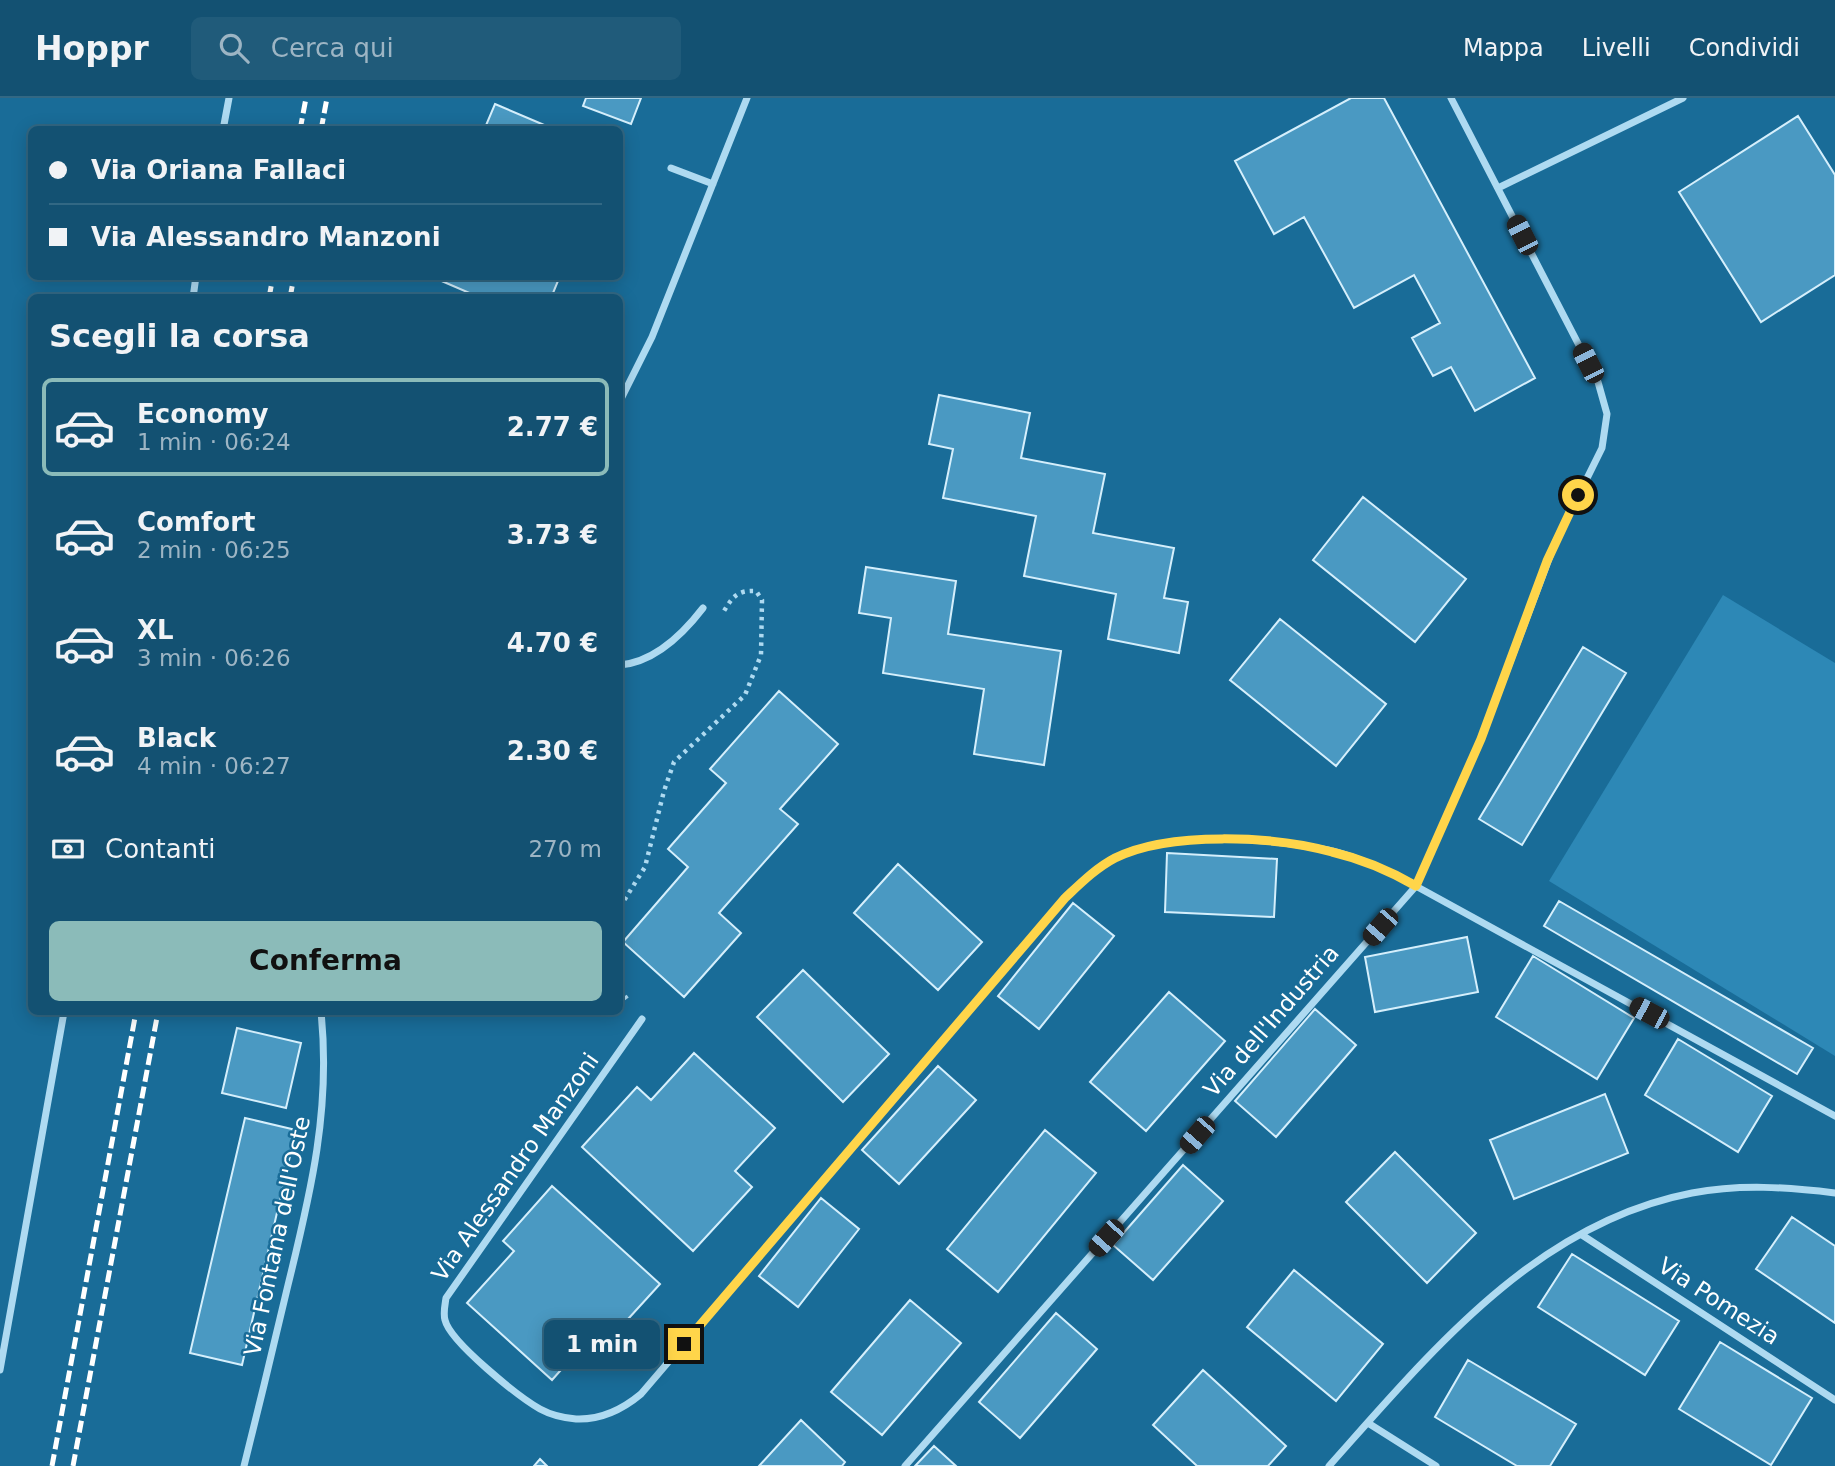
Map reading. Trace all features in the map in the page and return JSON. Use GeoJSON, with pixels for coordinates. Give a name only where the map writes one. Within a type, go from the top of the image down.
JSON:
{"type":"FeatureCollection","features":[{"type":"Feature","properties":{"kind":"street"},"geometry":{"type":"LineString","coordinates":[[224,126],[229,98]]}},
{"type":"Feature","properties":{"kind":"street"},"geometry":{"type":"LineString","coordinates":[[623,395],[652,337],[747,98]]}},
{"type":"Feature","properties":{"kind":"street","name":"Via dell'Industria"},"geometry":{"type":"LineString","coordinates":[[905,1466],[1416,886],[1481,739],[1555,543],[1598,457],[1607,426],[1605,403],[1598,382],[1451,98]]}},
{"type":"Feature","properties":{"kind":"street"},"geometry":{"type":"LineString","coordinates":[[1498,188],[1683,98]]}},
{"type":"Feature","properties":{"kind":"street"},"geometry":{"type":"LineString","coordinates":[[670,167],[713,184]]}},
{"type":"Feature","properties":{"kind":"street"},"geometry":{"type":"LineString","coordinates":[[623,664],[656,652],[682,632],[703,608]]}},
{"type":"Feature","properties":{"kind":"street","name":"Via Alessandro Manzoni"},"geometry":{"type":"LineString","coordinates":[[642,1019],[446,1298],[445,1320],[457,1339],[520,1396],[541,1410],[565,1417],[587,1419],[610,1413],[641,1394],[1065,898],[1093,872],[1128,852],[1164,844],[1257,842],[1329,851],[1366,862],[1416,886],[1835,1116]]}},
{"type":"Feature","properties":{"kind":"street"},"geometry":{"type":"LineString","coordinates":[[0,1370],[63,1015]]}},
{"type":"Feature","properties":{"kind":"street","name":"Via Fontana dell'Oste"},"geometry":{"type":"LineString","coordinates":[[244,1466],[301,1237],[322,1128],[326,1058],[321,1015]]}},
{"type":"Feature","properties":{"kind":"street"},"geometry":{"type":"LineString","coordinates":[[1329,1466],[1470,1313],[1523,1271],[1582,1235],[1644,1206],[1692,1193],[1762,1186],[1835,1193]]}},
{"type":"Feature","properties":{"kind":"street","name":"Via Pomezia"},"geometry":{"type":"LineString","coordinates":[[1582,1235],[1835,1400]]}},
{"type":"Feature","properties":{"kind":"street"},"geometry":{"type":"LineString","coordinates":[[1368,1423],[1436,1466]]}},
{"type":"Feature","properties":{"kind":"path"},"geometry":{"type":"LineString","coordinates":[[623,901],[645,867],[674,762],[745,695],[761,655],[762,600],[756,591],[743,590],[733,596],[719,619]]}},
{"type":"Feature","properties":{"kind":"shaded area"},"geometry":{"type":"Polygon","coordinates":[[[1723,595],[1835,663],[1835,1056],[1549,881],[1723,595]]]}},
{"type":"Feature","properties":{"kind":"building"},"geometry":{"type":"Polygon","coordinates":[[[586,98],[641,98],[631,124],[583,106],[586,98]]]}},
{"type":"Feature","properties":{"kind":"building"},"geometry":{"type":"Polygon","coordinates":[[[1351,98],[1384,98],[1535,378],[1475,411],[1451,367],[1433,376],[1412,338],[1440,323],[1414,275],[1354,308],[1304,217],[1274,234],[1235,161],[1351,98]]]}},
{"type":"Feature","properties":{"kind":"building"},"geometry":{"type":"Polygon","coordinates":[[[495,104],[547,126],[486,126],[495,104]]]}},
{"type":"Feature","properties":{"kind":"building"},"geometry":{"type":"Polygon","coordinates":[[[1798,116],[1835,175],[1835,275],[1761,322],[1679,192],[1798,116]]]}},
{"type":"Feature","properties":{"kind":"building"},"geometry":{"type":"Polygon","coordinates":[[[439,280],[558,280],[553,294],[472,294],[439,280]]]}},
{"type":"Feature","properties":{"kind":"building"},"geometry":{"type":"Polygon","coordinates":[[[939,395],[1030,413],[1021,458],[1105,474],[1093,533],[1174,548],[1164,598],[1188,602],[1179,653],[1108,639],[1116,594],[1024,576],[1036,516],[943,498],[953,449],[929,444],[939,395]]]}},
{"type":"Feature","properties":{"kind":"building"},"geometry":{"type":"Polygon","coordinates":[[[1363,497],[1466,579],[1415,642],[1313,560],[1363,497]]]}},
{"type":"Feature","properties":{"kind":"building"},"geometry":{"type":"Polygon","coordinates":[[[866,567],[956,581],[948,634],[1061,651],[1044,765],[974,754],[984,689],[883,673],[891,618],[859,613],[866,567]]]}},
{"type":"Feature","properties":{"kind":"building"},"geometry":{"type":"Polygon","coordinates":[[[1280,619],[1386,704],[1336,766],[1230,680],[1280,619]]]}},
{"type":"Feature","properties":{"kind":"building"},"geometry":{"type":"Polygon","coordinates":[[[1583,647],[1626,673],[1522,845],[1479,819],[1583,647]]]}},
{"type":"Feature","properties":{"kind":"building"},"geometry":{"type":"Polygon","coordinates":[[[779,691],[838,744],[780,809],[798,824],[719,913],[741,933],[684,997],[623,942],[688,867],[668,849],[726,783],[710,769],[779,691]]]}},
{"type":"Feature","properties":{"kind":"building"},"geometry":{"type":"Polygon","coordinates":[[[1167,853],[1277,859],[1274,917],[1165,912],[1167,853]]]}},
{"type":"Feature","properties":{"kind":"building"},"geometry":{"type":"Polygon","coordinates":[[[898,864],[982,942],[938,990],[854,913],[898,864]]]}},
{"type":"Feature","properties":{"kind":"building"},"geometry":{"type":"Polygon","coordinates":[[[1559,901],[1813,1048],[1797,1074],[1544,926],[1559,901]]]}},
{"type":"Feature","properties":{"kind":"building"},"geometry":{"type":"Polygon","coordinates":[[[1073,903],[1114,936],[1039,1029],[998,996],[1073,903]]]}},
{"type":"Feature","properties":{"kind":"building"},"geometry":{"type":"Polygon","coordinates":[[[1467,937],[1478,992],[1375,1012],[1365,957],[1467,937]]]}},
{"type":"Feature","properties":{"kind":"building"},"geometry":{"type":"Polygon","coordinates":[[[1533,956],[1634,1018],[1597,1079],[1496,1017],[1533,956]]]}},
{"type":"Feature","properties":{"kind":"building"},"geometry":{"type":"Polygon","coordinates":[[[803,970],[889,1054],[843,1102],[757,1017],[803,970]]]}},
{"type":"Feature","properties":{"kind":"building"},"geometry":{"type":"Polygon","coordinates":[[[1169,992],[1225,1041],[1146,1131],[1090,1082],[1169,992]]]}},
{"type":"Feature","properties":{"kind":"building"},"geometry":{"type":"Polygon","coordinates":[[[1315,1009],[1356,1045],[1276,1137],[1235,1101],[1315,1009]]]}},
{"type":"Feature","properties":{"kind":"building"},"geometry":{"type":"Polygon","coordinates":[[[237,1028],[301,1043],[286,1108],[222,1093],[237,1028]]]}},
{"type":"Feature","properties":{"kind":"building"},"geometry":{"type":"Polygon","coordinates":[[[1678,1039],[1772,1096],[1738,1152],[1645,1095],[1678,1039]]]}},
{"type":"Feature","properties":{"kind":"building"},"geometry":{"type":"Polygon","coordinates":[[[694,1053],[775,1128],[735,1171],[752,1187],[693,1251],[582,1147],[637,1087],[651,1100],[694,1053]]]}},
{"type":"Feature","properties":{"kind":"building"},"geometry":{"type":"Polygon","coordinates":[[[938,1066],[976,1100],[899,1184],[862,1150],[938,1066]]]}},
{"type":"Feature","properties":{"kind":"building"},"geometry":{"type":"Polygon","coordinates":[[[1605,1094],[1628,1153],[1514,1199],[1490,1140],[1605,1094]]]}},
{"type":"Feature","properties":{"kind":"building"},"geometry":{"type":"Polygon","coordinates":[[[245,1118],[296,1130],[242,1365],[190,1353],[245,1118]]]}},
{"type":"Feature","properties":{"kind":"building"},"geometry":{"type":"Polygon","coordinates":[[[1045,1130],[1096,1173],[998,1292],[947,1249],[1045,1130]]]}},
{"type":"Feature","properties":{"kind":"building"},"geometry":{"type":"Polygon","coordinates":[[[1395,1152],[1476,1233],[1427,1283],[1346,1202],[1395,1152]]]}},
{"type":"Feature","properties":{"kind":"building"},"geometry":{"type":"Polygon","coordinates":[[[1183,1165],[1223,1201],[1153,1280],[1113,1245],[1183,1165]]]}},
{"type":"Feature","properties":{"kind":"building"},"geometry":{"type":"Polygon","coordinates":[[[552,1186],[660,1284],[597,1353],[585,1343],[552,1380],[467,1303],[514,1251],[503,1241],[552,1186]]]}},
{"type":"Feature","properties":{"kind":"building"},"geometry":{"type":"Polygon","coordinates":[[[821,1198],[859,1229],[798,1307],[759,1276],[821,1198]]]}},
{"type":"Feature","properties":{"kind":"building"},"geometry":{"type":"Polygon","coordinates":[[[1792,1217],[1835,1246],[1835,1323],[1756,1269],[1792,1217]]]}},
{"type":"Feature","properties":{"kind":"building"},"geometry":{"type":"Polygon","coordinates":[[[1572,1254],[1679,1321],[1645,1375],[1538,1307],[1572,1254]]]}},
{"type":"Feature","properties":{"kind":"building"},"geometry":{"type":"Polygon","coordinates":[[[1294,1270],[1383,1344],[1336,1401],[1247,1327],[1294,1270]]]}},
{"type":"Feature","properties":{"kind":"building"},"geometry":{"type":"Polygon","coordinates":[[[910,1300],[961,1343],[882,1435],[831,1392],[910,1300]]]}},
{"type":"Feature","properties":{"kind":"building"},"geometry":{"type":"Polygon","coordinates":[[[1056,1313],[1097,1349],[1020,1438],[979,1402],[1056,1313]]]}},
{"type":"Feature","properties":{"kind":"building"},"geometry":{"type":"Polygon","coordinates":[[[1720,1342],[1812,1398],[1771,1465],[1679,1409],[1720,1342]]]}},
{"type":"Feature","properties":{"kind":"building"},"geometry":{"type":"Polygon","coordinates":[[[1468,1360],[1576,1424],[1550,1466],[1517,1466],[1435,1417],[1468,1360]]]}},
{"type":"Feature","properties":{"kind":"building"},"geometry":{"type":"Polygon","coordinates":[[[1203,1370],[1286,1446],[1268,1466],[1197,1466],[1153,1425],[1203,1370]]]}},
{"type":"Feature","properties":{"kind":"building"},"geometry":{"type":"Polygon","coordinates":[[[801,1420],[845,1462],[842,1466],[759,1466],[801,1420]]]}},
{"type":"Feature","properties":{"kind":"building"},"geometry":{"type":"Polygon","coordinates":[[[934,1446],[956,1466],[915,1466],[934,1446]]]}},
{"type":"Feature","properties":{"kind":"building"},"geometry":{"type":"Polygon","coordinates":[[[540,1459],[547,1466],[534,1466],[540,1459]]]}},
{"type":"Feature","properties":{"kind":"railway"},"geometry":{"type":"LineString","coordinates":[[301,126],[306,98]]}},
{"type":"Feature","properties":{"kind":"railway"},"geometry":{"type":"LineString","coordinates":[[322,126],[327,98]]}},
{"type":"Feature","properties":{"kind":"railway"},"geometry":{"type":"LineString","coordinates":[[270,294],[272,280]]}},
{"type":"Feature","properties":{"kind":"railway"},"geometry":{"type":"LineString","coordinates":[[291,294],[293,280]]}},
{"type":"Feature","properties":{"kind":"railway"},"geometry":{"type":"LineString","coordinates":[[52,1466],[135,1015]]}},
{"type":"Feature","properties":{"kind":"railway"},"geometry":{"type":"LineString","coordinates":[[73,1466],[157,1015]]}},
{"type":"Feature","properties":{"kind":"route"},"geometry":{"type":"LineString","coordinates":[[684,1344],[1065,898],[1093,872],[1115,858],[1141,849],[1190,841],[1257,842],[1329,851],[1366,862],[1416,886],[1481,739],[1547,561],[1578,495]]}}]}
